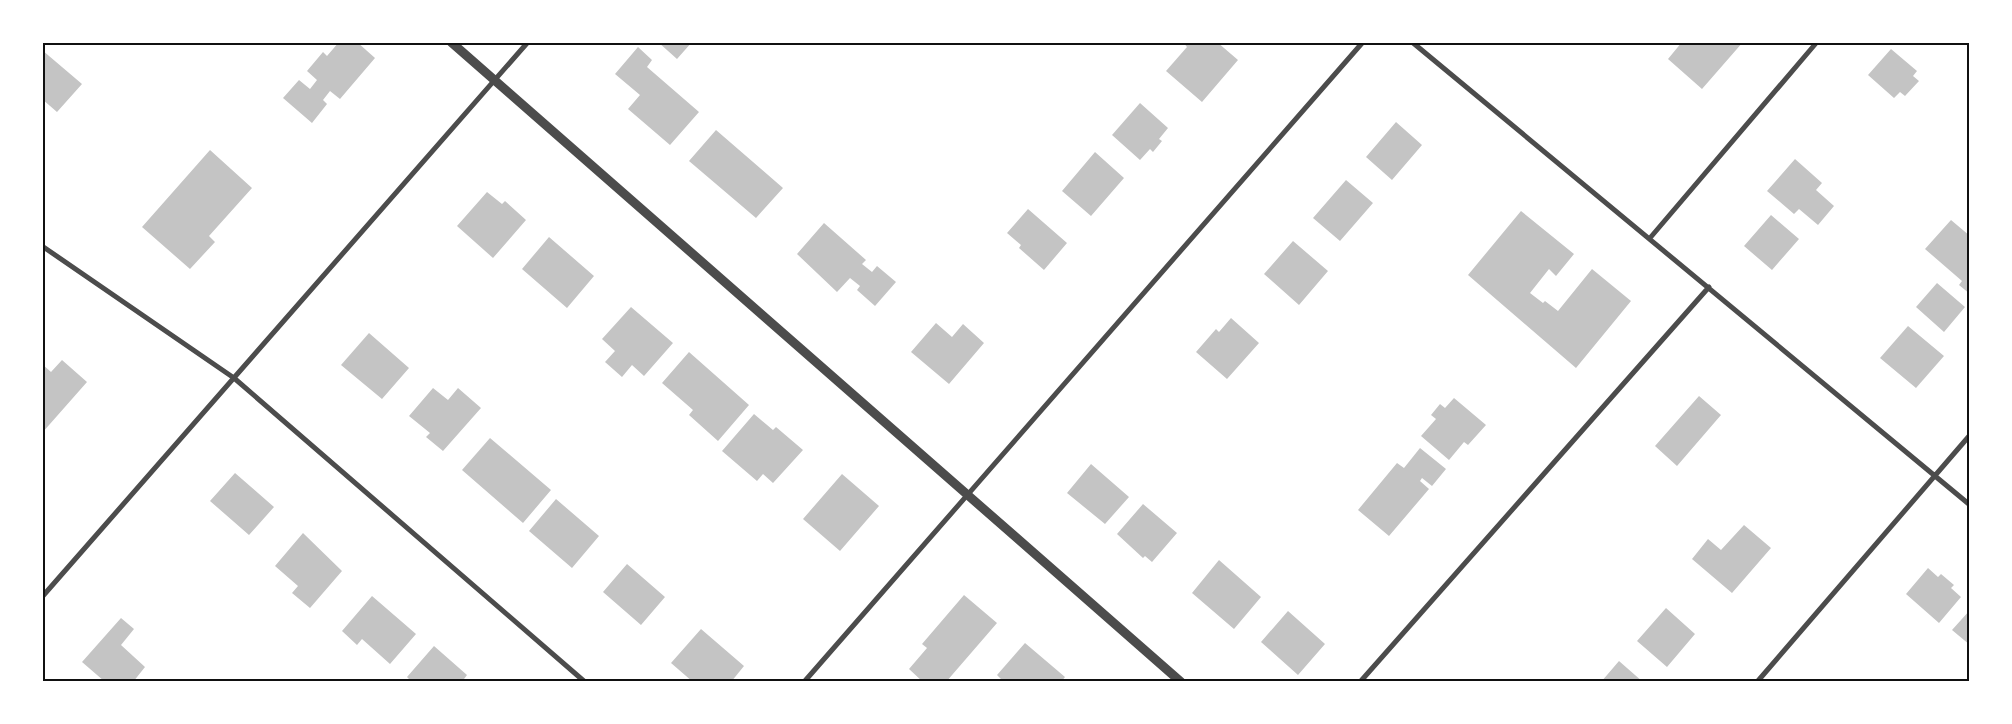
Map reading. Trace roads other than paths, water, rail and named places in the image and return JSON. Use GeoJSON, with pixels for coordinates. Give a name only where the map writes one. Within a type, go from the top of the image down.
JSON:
{"type":"FeatureCollection","features":[{"type":"Feature","properties":{"kind":"street"},"geometry":{"type":"LineString","coordinates":[[451,42],[1181,682]]}},
{"type":"Feature","properties":{"kind":"street"},"geometry":{"type":"LineString","coordinates":[[42,597],[528,42]]}},
{"type":"Feature","properties":{"kind":"street"},"geometry":{"type":"LineString","coordinates":[[804,682],[1363,42]]}},
{"type":"Feature","properties":{"kind":"street"},"geometry":{"type":"LineString","coordinates":[[1412,42],[1970,505]]}},
{"type":"Feature","properties":{"kind":"street"},"geometry":{"type":"LineString","coordinates":[[1650,238],[1817,42]]}},
{"type":"Feature","properties":{"kind":"street"},"geometry":{"type":"LineString","coordinates":[[42,246],[234,378],[585,682]]}},
{"type":"Feature","properties":{"kind":"street"},"geometry":{"type":"LineString","coordinates":[[1360,682],[1709,287]]}},
{"type":"Feature","properties":{"kind":"street"},"geometry":{"type":"LineString","coordinates":[[1757,682],[1970,435]]}}]}
